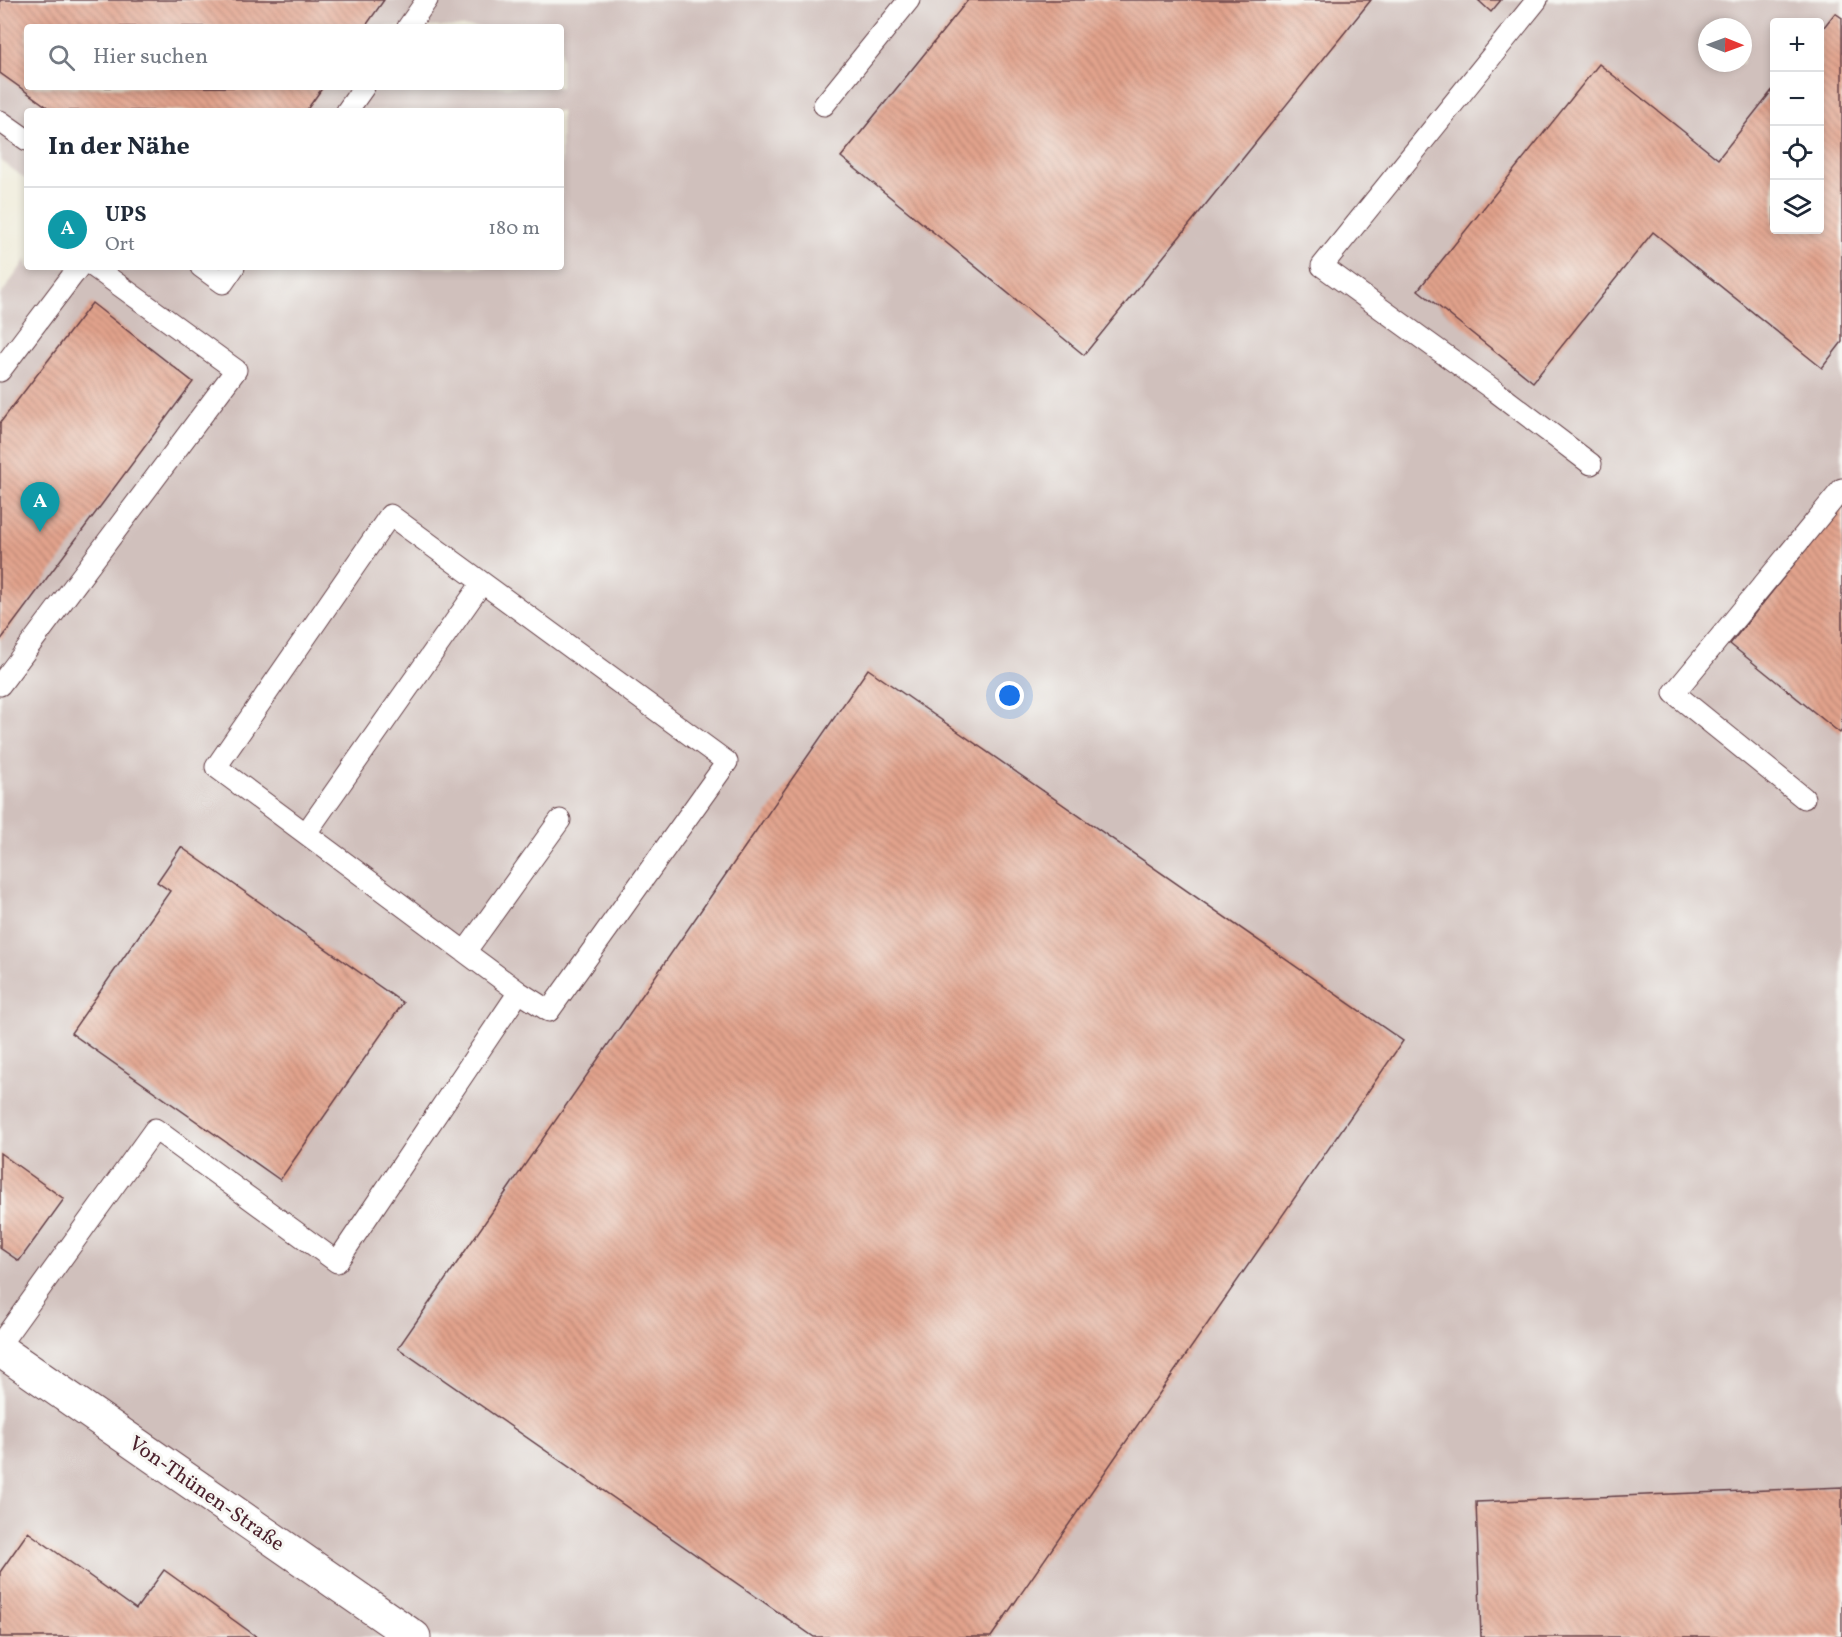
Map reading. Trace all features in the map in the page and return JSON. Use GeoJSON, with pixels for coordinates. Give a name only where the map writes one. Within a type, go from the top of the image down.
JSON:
{"type":"FeatureCollection","features":[{"type":"Feature","properties":{"kind":"street","name":"Von-Thünen-Straße"},"geometry":{"type":"LineString","coordinates":[[0,1350],[414,1637]]}},
{"type":"Feature","properties":{"kind":"lane"},"geometry":{"type":"LineString","coordinates":[[410,24],[427,0]]}},
{"type":"Feature","properties":{"kind":"lane"},"geometry":{"type":"LineString","coordinates":[[824,105],[909,0]]}},
{"type":"Feature","properties":{"kind":"lane"},"geometry":{"type":"LineString","coordinates":[[1538,0],[1322,266],[1495,391],[1591,464]]}},
{"type":"Feature","properties":{"kind":"lane"},"geometry":{"type":"LineString","coordinates":[[349,108],[362,90]]}},
{"type":"Feature","properties":{"kind":"lane"},"geometry":{"type":"LineString","coordinates":[[0,121],[24,138]]}},
{"type":"Feature","properties":{"kind":"lane"},"geometry":{"type":"LineString","coordinates":[[0,371],[77,270]]}},
{"type":"Feature","properties":{"kind":"lane"},"geometry":{"type":"LineString","coordinates":[[0,686],[236,370],[98,270]]}},
{"type":"Feature","properties":{"kind":"lane"},"geometry":{"type":"LineString","coordinates":[[205,270],[223,283],[232,270]]}},
{"type":"Feature","properties":{"kind":"lane"},"geometry":{"type":"LineString","coordinates":[[1804,798],[1674,693],[1842,489]]}},
{"type":"Feature","properties":{"kind":"lane"},"geometry":{"type":"LineString","coordinates":[[390,515],[727,762],[549,1011],[519,992],[306,833],[216,767],[390,515]]}},
{"type":"Feature","properties":{"kind":"lane"},"geometry":{"type":"LineString","coordinates":[[306,833],[482,583]]}},
{"type":"Feature","properties":{"kind":"lane"},"geometry":{"type":"LineString","coordinates":[[465,952],[560,820]]}},
{"type":"Feature","properties":{"kind":"lane"},"geometry":{"type":"LineString","coordinates":[[0,1344],[155,1129],[337,1262],[519,992]]}},
{"type":"Feature","properties":{"kind":"shaded area"},"geometry":{"type":"Polygon","coordinates":[[[0,0],[1842,0],[1842,1637],[0,1637],[0,296],[24,262],[24,270],[564,270],[564,108],[24,108],[24,178],[0,160],[0,0]]]}},
{"type":"Feature","properties":{"kind":"building"},"geometry":{"type":"Polygon","coordinates":[[[0,0],[384,0],[367,24],[24,24],[24,90],[321,90],[308,108],[49,108],[0,73],[0,0]]]}},
{"type":"Feature","properties":{"kind":"building"},"geometry":{"type":"Polygon","coordinates":[[[968,0],[1371,0],[1084,355],[841,157],[968,0]]]}},
{"type":"Feature","properties":{"kind":"building"},"geometry":{"type":"Polygon","coordinates":[[[1478,0],[1501,0],[1491,12],[1478,0]]]}},
{"type":"Feature","properties":{"kind":"building"},"geometry":{"type":"Polygon","coordinates":[[[1835,13],[1842,18],[1842,342],[1822,368],[1653,232],[1533,382],[1418,290],[1599,64],[1718,159],[1770,93],[1770,234],[1824,234],[1824,27],[1835,13]]]}},
{"type":"Feature","properties":{"kind":"building"},"geometry":{"type":"Polygon","coordinates":[[[92,303],[193,382],[0,641],[0,423],[92,303]]]}},
{"type":"Feature","properties":{"kind":"building"},"geometry":{"type":"Polygon","coordinates":[[[1842,505],[1842,730],[1840,733],[1730,644],[1842,505]]]}},
{"type":"Feature","properties":{"kind":"building"},"geometry":{"type":"Polygon","coordinates":[[[868,669],[1403,1041],[991,1637],[814,1637],[398,1348],[868,669]]]}},
{"type":"Feature","properties":{"kind":"building"},"geometry":{"type":"Polygon","coordinates":[[[181,847],[403,1003],[280,1180],[71,1033],[170,891],[157,882],[181,847]]]}},
{"type":"Feature","properties":{"kind":"building"},"geometry":{"type":"Polygon","coordinates":[[[0,1153],[64,1199],[19,1261],[0,1248],[0,1153]]]}},
{"type":"Feature","properties":{"kind":"building"},"geometry":{"type":"Polygon","coordinates":[[[1842,1487],[1842,1637],[1481,1637],[1476,1502],[1842,1487]]]}},
{"type":"Feature","properties":{"kind":"building"},"geometry":{"type":"Polygon","coordinates":[[[28,1532],[136,1609],[164,1570],[257,1637],[0,1637],[0,1572],[28,1532]]]}},
{"type":"Feature","properties":{"kind":"place","name":"UPS"},"geometry":{"type":"Point","coordinates":[40,532]}}]}
